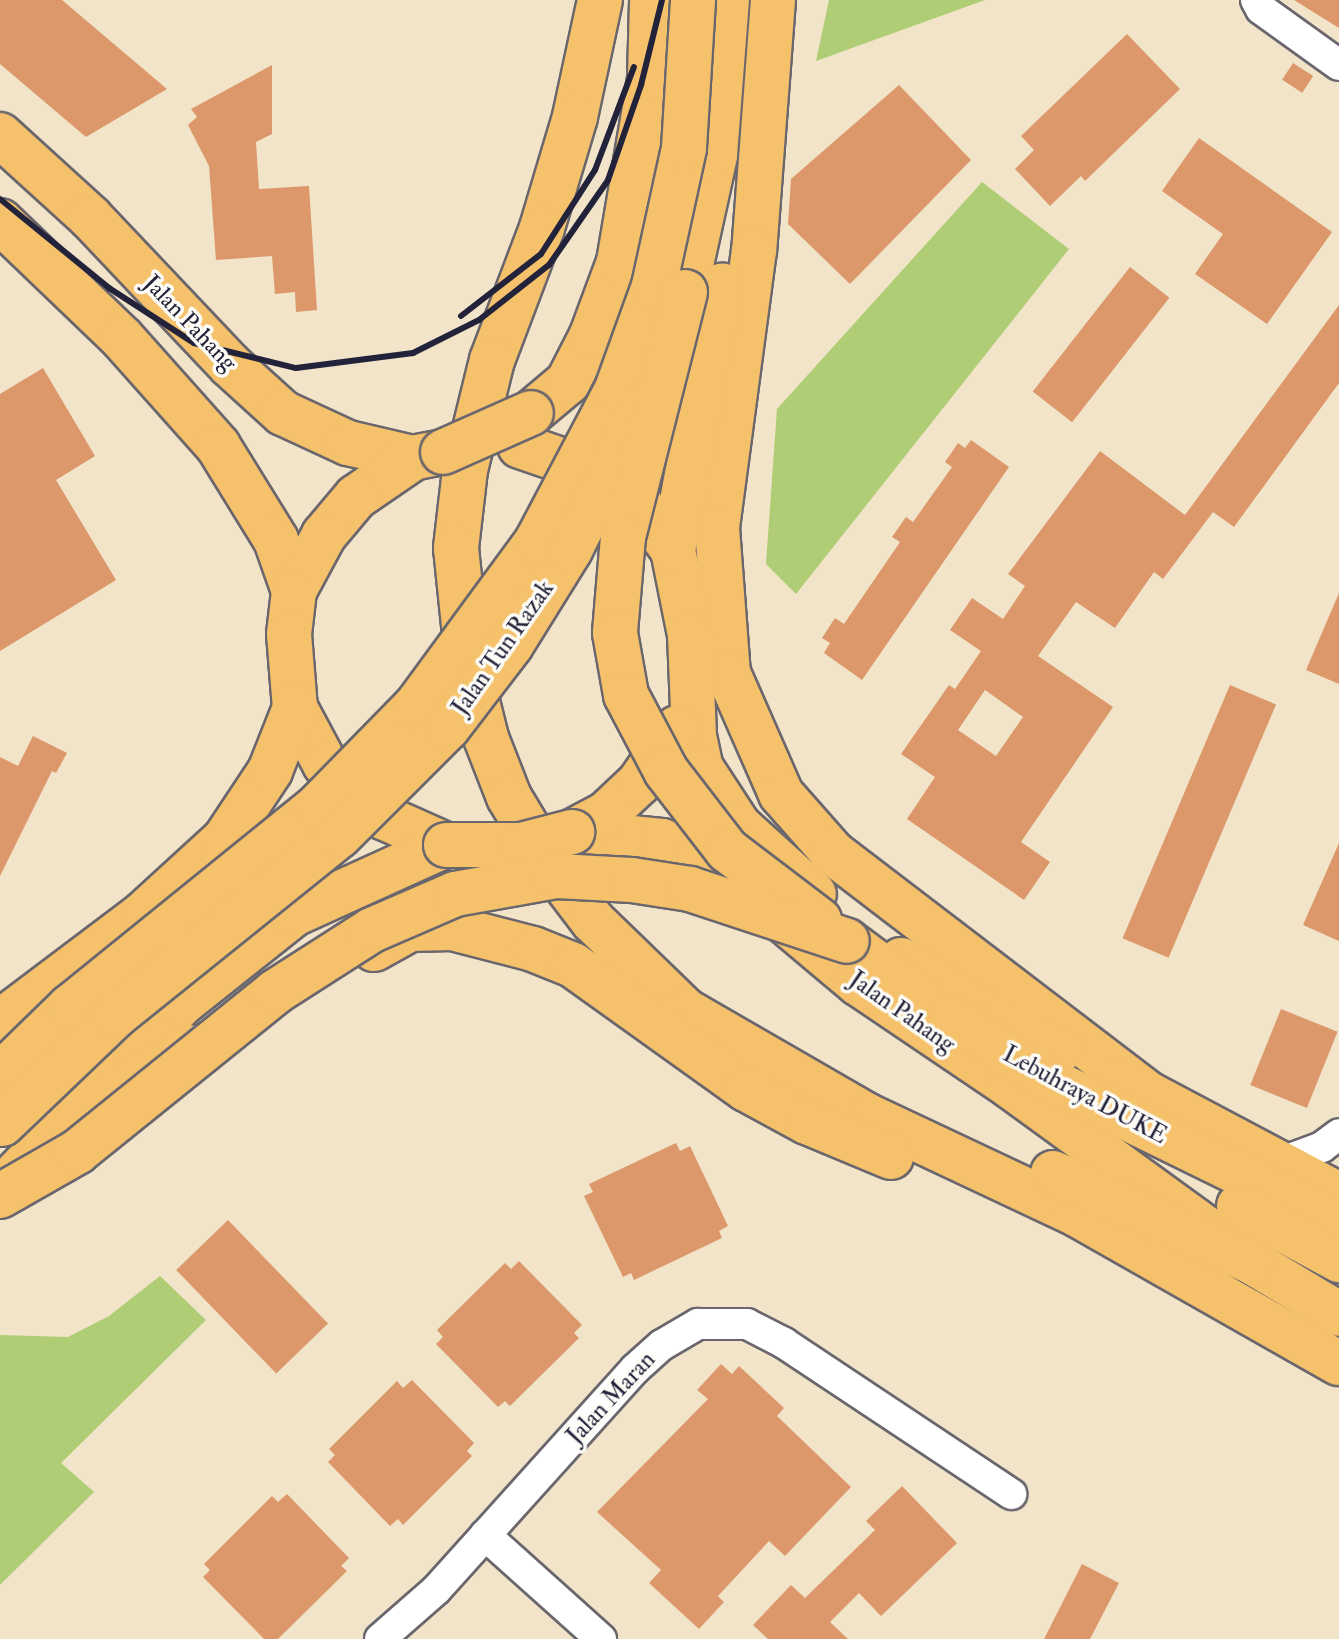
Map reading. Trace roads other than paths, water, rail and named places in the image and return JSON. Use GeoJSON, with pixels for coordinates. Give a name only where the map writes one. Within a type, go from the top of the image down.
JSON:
{"type":"FeatureCollection","features":[{"type":"Feature","properties":{"kind":"main road"},"geometry":{"type":"LineString","coordinates":[[600,0],[575,117],[542,228],[492,360],[465,470],[456,548],[468,665],[486,738],[509,797],[548,862],[593,921],[686,1011],[868,1116],[1078,1215],[1339,1363]]}},
{"type":"Feature","properties":{"kind":"main road"},"geometry":{"type":"LineString","coordinates":[[652,0],[650,78],[619,262],[592,335],[568,382],[526,430],[428,455],[356,497],[324,535],[294,591],[289,634],[295,708],[325,764],[383,817],[446,845],[521,845],[572,832],[607,813],[639,783],[671,740],[691,696]]}},
{"type":"Feature","properties":{"kind":"main road","name":"Jalan Tun Razak"},"geometry":{"type":"LineString","coordinates":[[0,1075],[70,1007],[318,806],[416,706],[537,541],[617,389],[654,286],[684,148],[693,0]]}},
{"type":"Feature","properties":{"kind":"main road","name":"Jalan Tun Razak"},"geometry":{"type":"LineString","coordinates":[[1,1125],[116,1015],[339,836],[448,727],[511,645],[570,550],[645,399],[685,292],[715,155],[727,0]]}},
{"type":"Feature","properties":{"kind":"main road"},"geometry":{"type":"LineString","coordinates":[[773,0],[754,250],[717,528],[728,673],[754,741],[781,794],[833,853],[1147,1093]]}},
{"type":"Feature","properties":{"kind":"main road"},"geometry":{"type":"LineString","coordinates":[[673,550],[705,356],[762,116]]}},
{"type":"Feature","properties":{"kind":"main road","name":"Jalan Pahang"},"geometry":{"type":"LineString","coordinates":[[0,135],[90,217],[230,365],[283,413],[348,443],[428,455]]}},
{"type":"Feature","properties":{"kind":"main road"},"geometry":{"type":"LineString","coordinates":[[0,221],[121,337],[218,446],[276,540],[294,591]]}},
{"type":"Feature","properties":{"kind":"main road","name":"Lebuhraya DUKE"},"geometry":{"type":"LineString","coordinates":[[685,292],[623,537],[615,633],[626,695],[666,771],[727,850],[950,1018],[1043,1077],[1339,1222]]}},
{"type":"Feature","properties":{"kind":"main road"},"geometry":{"type":"LineString","coordinates":[[592,335],[609,388],[629,402],[652,405],[675,391],[705,356]]}},
{"type":"Feature","properties":{"kind":"main road"},"geometry":{"type":"LineString","coordinates":[[526,430],[596,472],[639,503],[673,550]]}},
{"type":"Feature","properties":{"kind":"main road","name":"Jalan Pahang"},"geometry":{"type":"LineString","coordinates":[[673,550],[690,635],[691,696],[701,768],[717,800],[785,869],[849,924],[923,975],[998,1020],[1147,1093],[1339,1195]]}},
{"type":"Feature","properties":{"kind":"main road"},"geometry":{"type":"LineString","coordinates":[[225,839],[270,771],[295,708]]}},
{"type":"Feature","properties":{"kind":"main road"},"geometry":{"type":"LineString","coordinates":[[0,1022],[142,915],[225,839],[254,821],[268,820],[305,838],[312,866],[294,914]]}},
{"type":"Feature","properties":{"kind":"main road","name":"Jalan Pahang"},"geometry":{"type":"LineString","coordinates":[[572,832],[662,841],[698,855],[732,877],[858,983],[1010,1086],[1252,1262],[1339,1314]]}},
{"type":"Feature","properties":{"kind":"main road"},"geometry":{"type":"LineString","coordinates":[[0,1190],[182,1003],[294,914],[446,845]]}},
{"type":"Feature","properties":{"kind":"main road"},"geometry":{"type":"LineString","coordinates":[[0,1196],[77,1152],[275,992],[372,930],[455,894],[557,876],[632,880],[690,889],[847,941]]}},
{"type":"Feature","properties":{"kind":"main road"},"geometry":{"type":"LineString","coordinates":[[77,1110],[410,929],[452,928],[499,937],[573,965],[701,1061],[807,1122],[1065,1231],[1153,1259]]}},
{"type":"Feature","properties":{"kind":"main road","name":"Lebuhraya DUKE"},"geometry":{"type":"LineString","coordinates":[[1010,1086],[1339,1260]]}},
{"type":"Feature","properties":{"kind":"main road"},"geometry":{"type":"LineString","coordinates":[[868,1116],[1022,1158],[1252,1262]]}},
{"type":"Feature","properties":{"kind":"street"},"geometry":{"type":"LineString","coordinates":[[1256,0],[1261,9],[1339,65]]}},
{"type":"Feature","properties":{"kind":"street"},"geometry":{"type":"LineString","coordinates":[[1279,1163],[1322,1147],[1339,1134]]}},
{"type":"Feature","properties":{"kind":"street","name":"Jalan Maran"},"geometry":{"type":"LineString","coordinates":[[380,1639],[436,1590],[662,1345],[698,1324],[724,1321],[747,1324],[784,1343],[1011,1494]]}},
{"type":"Feature","properties":{"kind":"street"},"geometry":{"type":"LineString","coordinates":[[485,1535],[601,1639]]}},
{"type":"Feature","properties":{"kind":"railway"},"geometry":{"type":"LineString","coordinates":[[0,199],[109,288],[194,343],[296,368],[413,353],[479,320],[549,265],[608,180],[641,85],[662,0]]}},
{"type":"Feature","properties":{"kind":"railway"},"geometry":{"type":"LineString","coordinates":[[461,316],[541,254],[595,170],[634,67]]}}]}
